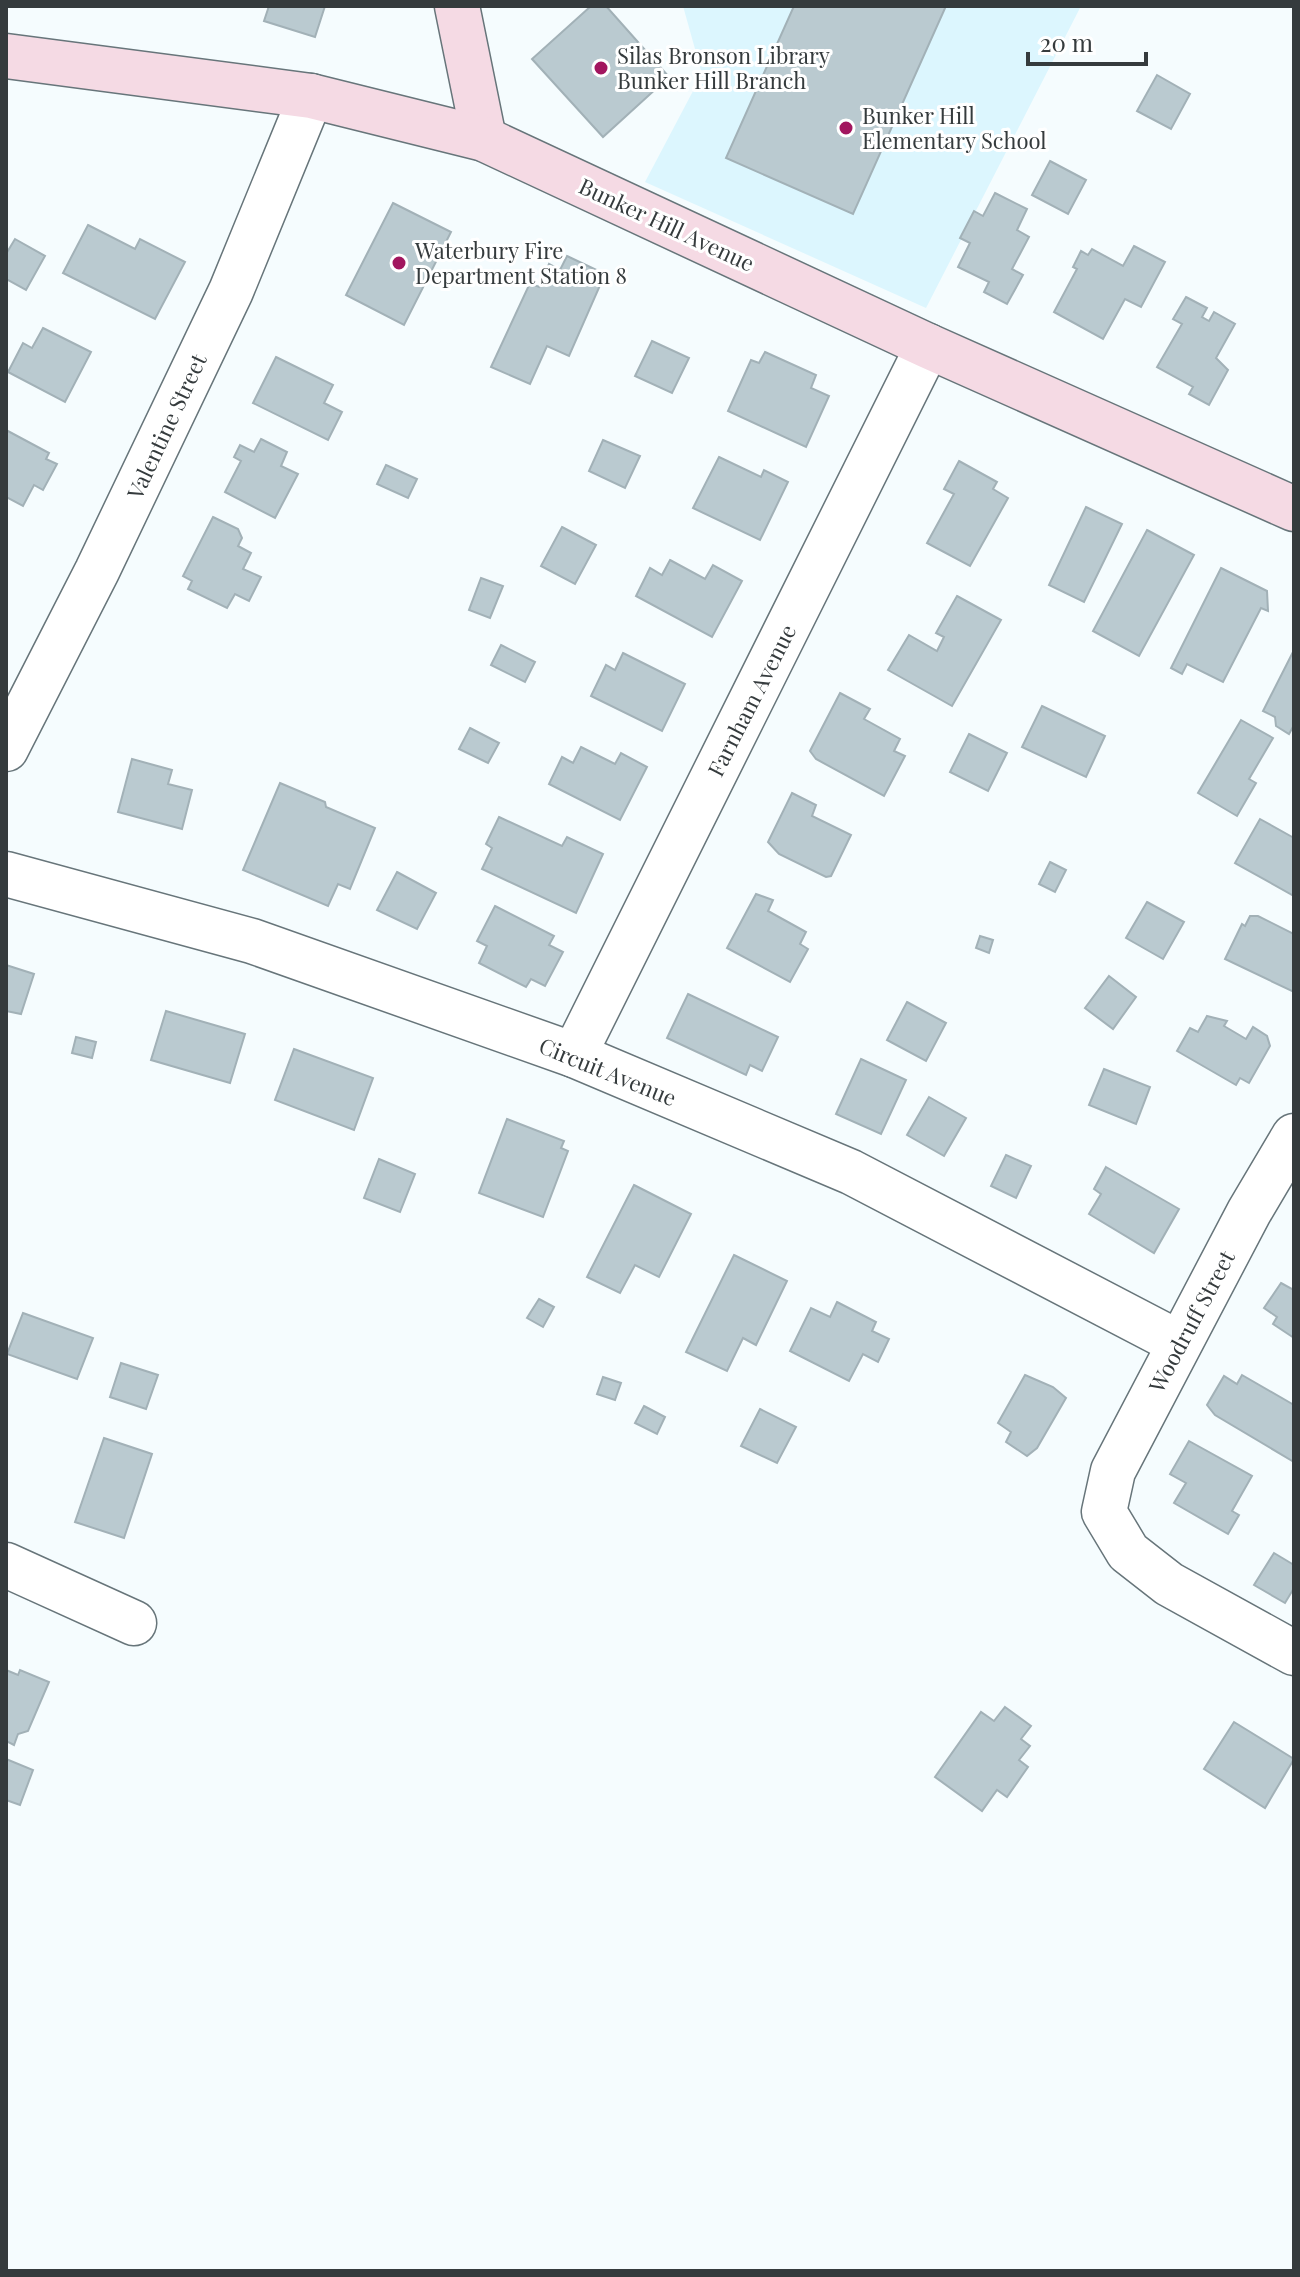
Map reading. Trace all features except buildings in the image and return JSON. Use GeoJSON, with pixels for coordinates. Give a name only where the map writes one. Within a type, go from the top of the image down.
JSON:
{"type":"FeatureCollection","features":[{"type":"Feature","properties":{"kind":"main road"},"geometry":{"type":"LineString","coordinates":[[457,6],[484,139]]}},
{"type":"Feature","properties":{"kind":"main road","name":"Bunker Hill Avenue"},"geometry":{"type":"LineString","coordinates":[[6,56],[311,96],[484,139],[928,346],[1294,509]]}},
{"type":"Feature","properties":{"kind":"street","name":"Valentine Street"},"geometry":{"type":"LineString","coordinates":[[6,749],[97,571],[231,291],[311,96]]}},
{"type":"Feature","properties":{"kind":"street","name":"Farnham Avenue"},"geometry":{"type":"LineString","coordinates":[[574,1055],[928,346]]}},
{"type":"Feature","properties":{"kind":"street","name":"Circuit Avenue"},"geometry":{"type":"LineString","coordinates":[[6,874],[252,941],[574,1055],[851,1172],[1179,1343]]}},
{"type":"Feature","properties":{"kind":"street","name":"Woodruff Street"},"geometry":{"type":"LineString","coordinates":[[1294,1136],[1249,1212],[1113,1471],[1104,1512],[1128,1552],[1169,1584],[1294,1653]]}},
{"type":"Feature","properties":{"kind":"street"},"geometry":{"type":"LineString","coordinates":[[6,1565],[134,1623]]}},
{"type":"Feature","properties":{"kind":"shaded area","name":"Bunker Hill Elementary School"},"geometry":{"type":"Polygon","coordinates":[[[683,6],[1081,6],[926,308],[645,182],[702,74],[683,6]]]}},
{"type":"Feature","properties":{"kind":"place","name":"Silas Bronson Library Bunker Hill Branch"},"geometry":{"type":"Point","coordinates":[601,68]}},
{"type":"Feature","properties":{"kind":"place","name":"Bunker Hill Elementary School"},"geometry":{"type":"Point","coordinates":[846,128]}},
{"type":"Feature","properties":{"kind":"place","name":"Waterbury Fire Department Station 8"},"geometry":{"type":"Point","coordinates":[399,263]}}]}
